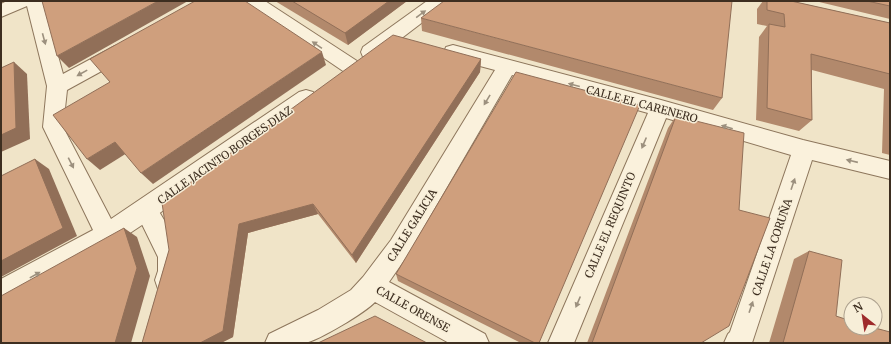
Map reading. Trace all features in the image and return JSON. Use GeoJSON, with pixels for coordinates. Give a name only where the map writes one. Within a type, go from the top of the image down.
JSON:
{"type":"FeatureCollection","features":[{"type":"Feature","properties":{"kind":"street"},"geometry":{"type":"LineString","coordinates":[[1,11],[22,1]]}},
{"type":"Feature","properties":{"kind":"street"},"geometry":{"type":"LineString","coordinates":[[34,1],[57,86],[53,127],[107,235]]}},
{"type":"Feature","properties":{"kind":"street"},"geometry":{"type":"LineString","coordinates":[[252,1],[350,66]]}},
{"type":"Feature","properties":{"kind":"street","name":"CALLE JACINTO BORGES DIAZ"},"geometry":{"type":"LineString","coordinates":[[1,293],[107,235],[146,210],[258,133],[439,1]]}},
{"type":"Feature","properties":{"kind":"street"},"geometry":{"type":"LineString","coordinates":[[397,32],[416,42]]}},
{"type":"Feature","properties":{"kind":"street"},"geometry":{"type":"LineString","coordinates":[[57,86],[134,45]]}},
{"type":"Feature","properties":{"kind":"street","name":"CALLE EL CARENERO"},"geometry":{"type":"LineString","coordinates":[[438,48],[661,108],[803,149],[890,170]]}},
{"type":"Feature","properties":{"kind":"street","name":"CALLE GALICIA"},"geometry":{"type":"LineString","coordinates":[[278,343],[334,315],[360,299],[372,286],[399,248],[507,67]]}},
{"type":"Feature","properties":{"kind":"street","name":"CALLE EL REQUINTO"},"geometry":{"type":"LineString","coordinates":[[561,343],[652,124],[661,108]]}},
{"type":"Feature","properties":{"kind":"street","name":"CALLE LA CORUÑA"},"geometry":{"type":"LineString","coordinates":[[738,343],[740,341],[799,167],[803,149]]}},
{"type":"Feature","properties":{"kind":"street"},"geometry":{"type":"LineString","coordinates":[[146,210],[170,256],[170,271],[162,300]]}},
{"type":"Feature","properties":{"kind":"street","name":"CALLE ORENSE"},"geometry":{"type":"LineString","coordinates":[[372,286],[476,343]]}},
{"type":"Feature","properties":{"kind":"building"},"geometry":{"type":"Polygon","coordinates":[[[42,1],[158,1],[57,56],[42,1]]]}},
{"type":"Feature","properties":{"kind":"building"},"geometry":{"type":"Polygon","coordinates":[[[195,1],[245,1],[322,52],[141,173],[115,142],[87,159],[53,115],[110,82],[90,59],[195,1]]]}},
{"type":"Feature","properties":{"kind":"building"},"geometry":{"type":"Polygon","coordinates":[[[292,1],[389,1],[345,33],[292,1]]]}},
{"type":"Feature","properties":{"kind":"building"},"geometry":{"type":"Polygon","coordinates":[[[444,1],[732,1],[722,98],[421,18],[444,1]]]}},
{"type":"Feature","properties":{"kind":"building"},"geometry":{"type":"Polygon","coordinates":[[[767,1],[791,1],[890,23],[890,74],[811,54],[812,120],[767,108],[769,24],[785,27],[784,14],[767,10],[767,1]]]}},
{"type":"Feature","properties":{"kind":"building"},"geometry":{"type":"Polygon","coordinates":[[[867,1],[890,1],[890,6],[867,1]]]}},
{"type":"Feature","properties":{"kind":"building"},"geometry":{"type":"Polygon","coordinates":[[[393,35],[481,59],[352,255],[313,204],[239,224],[223,331],[200,343],[142,343],[169,250],[162,203],[393,35]]]}},
{"type":"Feature","properties":{"kind":"building"},"geometry":{"type":"Polygon","coordinates":[[[14,62],[16,128],[1,135],[1,68],[14,62]]]}},
{"type":"Feature","properties":{"kind":"building"},"geometry":{"type":"Polygon","coordinates":[[[516,72],[640,105],[539,343],[535,343],[396,274],[516,72]]]}},
{"type":"Feature","properties":{"kind":"building"},"geometry":{"type":"Polygon","coordinates":[[[676,116],[744,133],[739,210],[770,218],[729,326],[701,343],[592,343],[676,116]]]}},
{"type":"Feature","properties":{"kind":"building"},"geometry":{"type":"Polygon","coordinates":[[[35,159],[63,228],[1,261],[1,176],[35,159]]]}},
{"type":"Feature","properties":{"kind":"building"},"geometry":{"type":"Polygon","coordinates":[[[124,228],[137,268],[115,343],[1,343],[1,296],[124,228]]]}},
{"type":"Feature","properties":{"kind":"building"},"geometry":{"type":"Polygon","coordinates":[[[809,251],[842,260],[836,316],[843,318],[843,336],[883,336],[883,330],[890,332],[890,343],[783,343],[809,251]]]}},
{"type":"Feature","properties":{"kind":"building"},"geometry":{"type":"Polygon","coordinates":[[[375,316],[427,343],[318,343],[375,316]]]}}]}
